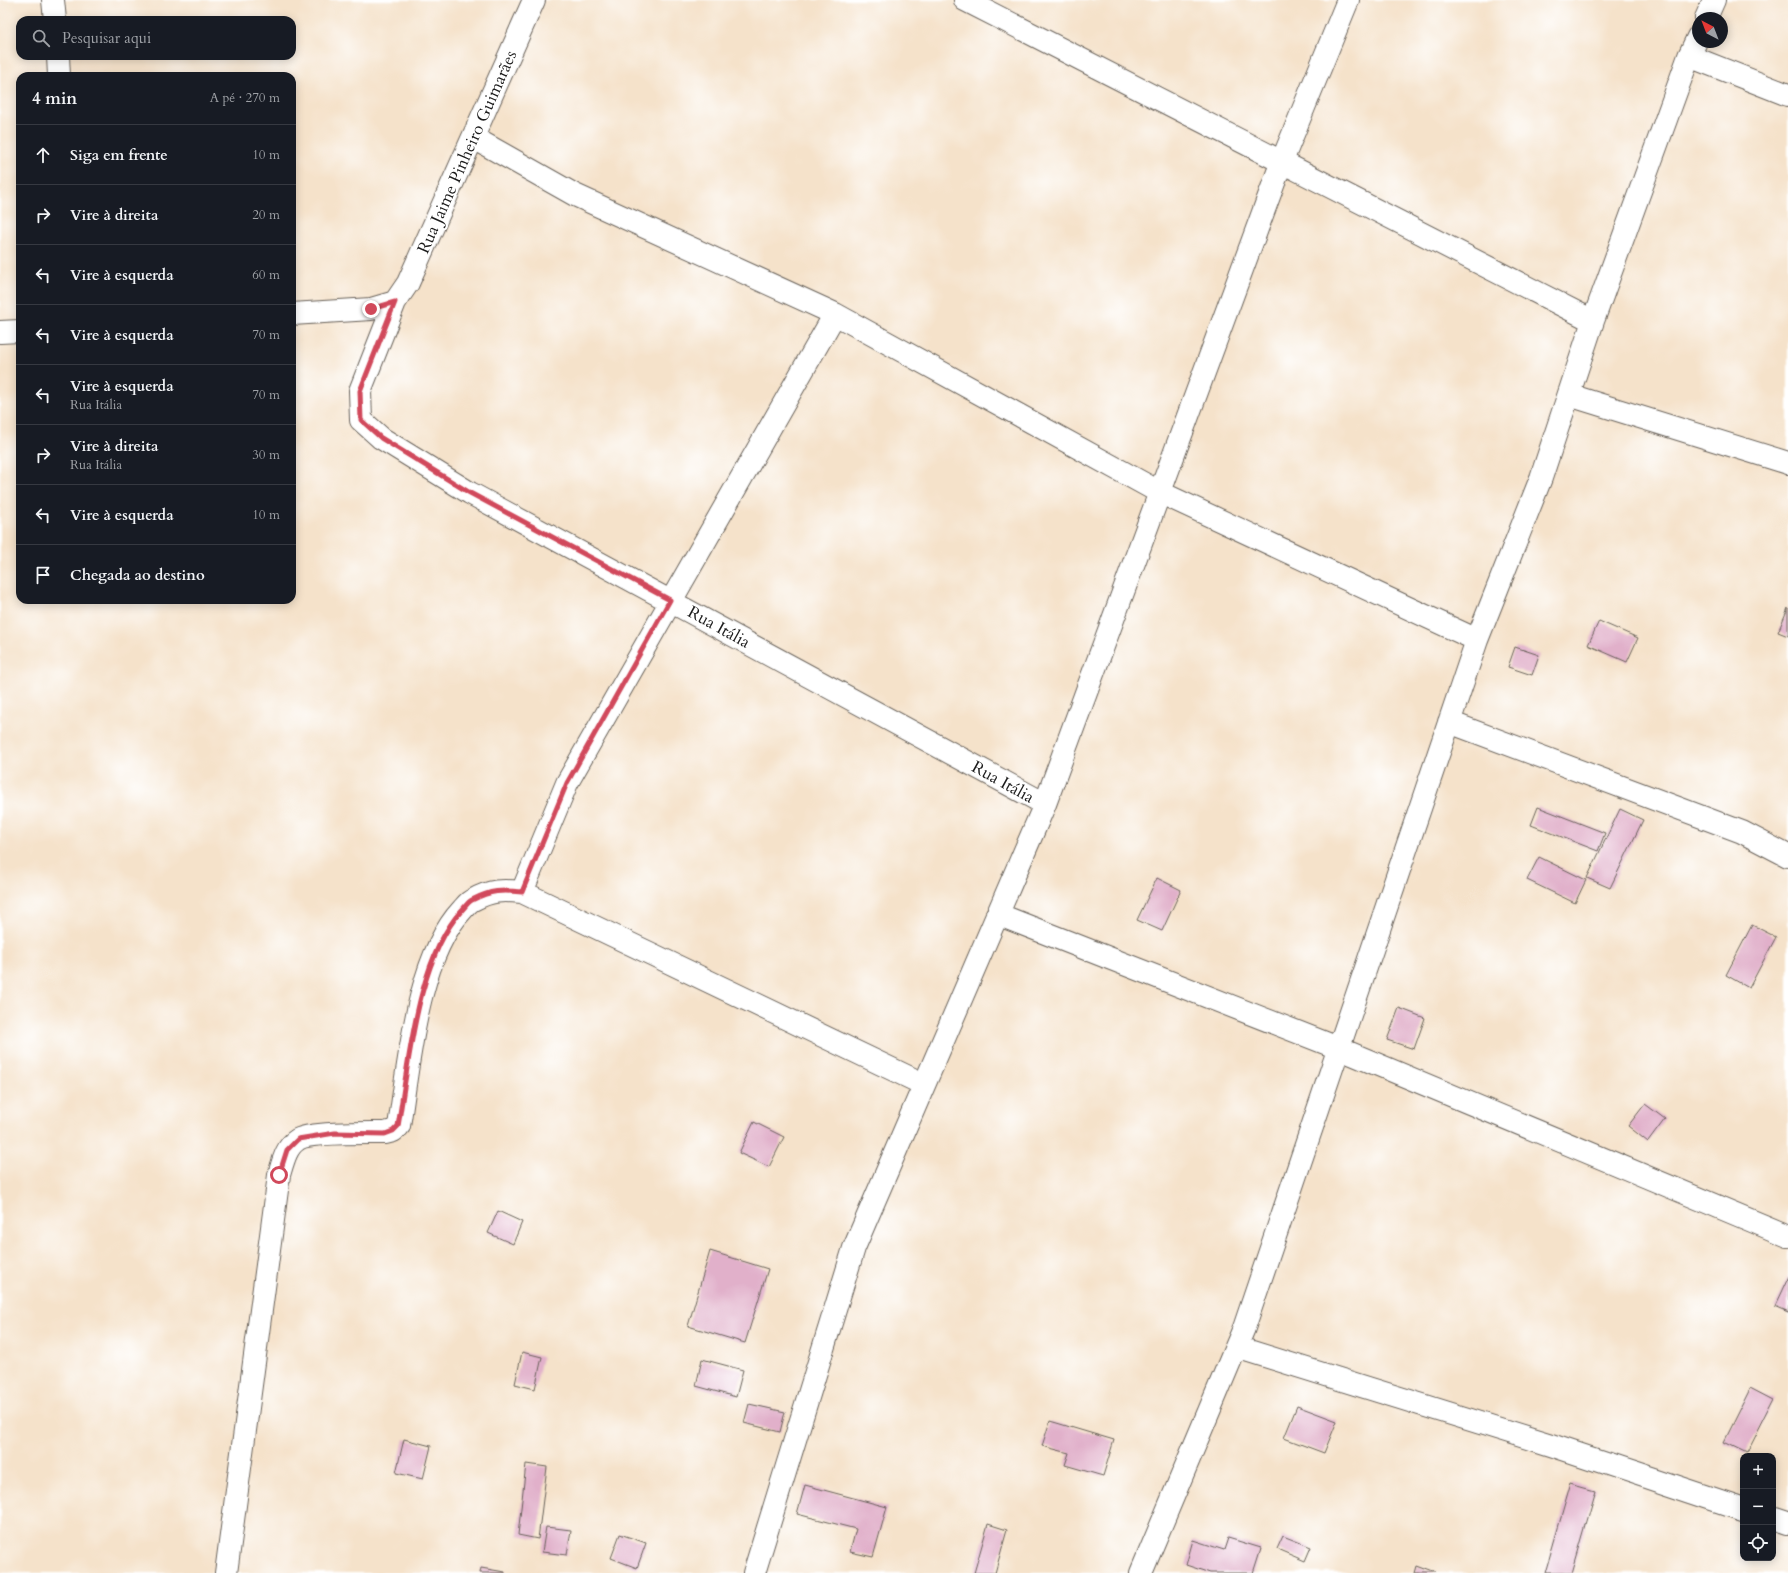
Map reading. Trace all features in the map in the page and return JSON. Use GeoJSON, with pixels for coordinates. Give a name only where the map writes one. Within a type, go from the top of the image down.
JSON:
{"type":"FeatureCollection","features":[{"type":"Feature","properties":{"kind":"street"},"geometry":{"type":"LineString","coordinates":[[53,0],[55,16]]}},
{"type":"Feature","properties":{"kind":"street","name":"Rua Jaime Pinheiro Guimarães"},"geometry":{"type":"LineString","coordinates":[[395,302],[408,283],[474,138],[534,0]]}},
{"type":"Feature","properties":{"kind":"street"},"geometry":{"type":"LineString","coordinates":[[965,0],[1593,320]]}},
{"type":"Feature","properties":{"kind":"street"},"geometry":{"type":"LineString","coordinates":[[754,1573],[854,1248],[1044,804],[1282,161],[1348,0]]}},
{"type":"Feature","properties":{"kind":"street"},"geometry":{"type":"LineString","coordinates":[[1709,12],[1714,0]]}},
{"type":"Feature","properties":{"kind":"street"},"geometry":{"type":"LineString","coordinates":[[1141,1573],[1236,1347],[1448,722],[1477,640],[1541,478],[1593,320],[1693,48]]}},
{"type":"Feature","properties":{"kind":"street"},"geometry":{"type":"LineString","coordinates":[[1689,56],[1788,95]]}},
{"type":"Feature","properties":{"kind":"street"},"geometry":{"type":"LineString","coordinates":[[58,60],[59,72]]}},
{"type":"Feature","properties":{"kind":"street"},"geometry":{"type":"LineString","coordinates":[[474,138],[575,195],[835,314],[1159,492],[1477,640]]}},
{"type":"Feature","properties":{"kind":"street"},"geometry":{"type":"LineString","coordinates":[[296,314],[371,309],[395,302]]}},
{"type":"Feature","properties":{"kind":"street","name":"Rua Itália"},"geometry":{"type":"LineString","coordinates":[[395,302],[360,391],[361,420],[381,438],[470,493],[1044,804]]}},
{"type":"Feature","properties":{"kind":"street"},"geometry":{"type":"LineString","coordinates":[[522,892],[567,783],[670,600],[835,314]]}},
{"type":"Feature","properties":{"kind":"street"},"geometry":{"type":"LineString","coordinates":[[0,332],[16,331]]}},
{"type":"Feature","properties":{"kind":"street"},"geometry":{"type":"LineString","coordinates":[[1569,395],[1788,463]]}},
{"type":"Feature","properties":{"kind":"street"},"geometry":{"type":"LineString","coordinates":[[1448,722],[1742,832],[1788,856]]}},
{"type":"Feature","properties":{"kind":"street"},"geometry":{"type":"LineString","coordinates":[[226,1573],[279,1175],[287,1150],[298,1139],[335,1133],[385,1134],[393,1131],[398,1126],[420,997],[440,943],[454,918],[471,900],[498,890],[522,892],[923,1084]]}},
{"type":"Feature","properties":{"kind":"street"},"geometry":{"type":"LineString","coordinates":[[997,914],[1338,1048],[1788,1236]]}},
{"type":"Feature","properties":{"kind":"street"},"geometry":{"type":"LineString","coordinates":[[1236,1347],[1551,1445],[1740,1508]]}},
{"type":"Feature","properties":{"kind":"street"},"geometry":{"type":"LineString","coordinates":[[1776,1520],[1788,1524]]}},
{"type":"Feature","properties":{"kind":"building"},"geometry":{"type":"Polygon","coordinates":[[[1788,608],[1788,636],[1778,632],[1788,608]]]}},
{"type":"Feature","properties":{"kind":"building"},"geometry":{"type":"Polygon","coordinates":[[[1599,621],[1638,638],[1627,662],[1588,645],[1599,621]]]}},
{"type":"Feature","properties":{"kind":"building"},"geometry":{"type":"Polygon","coordinates":[[[1515,647],[1539,655],[1532,675],[1508,667],[1515,647]]]}},
{"type":"Feature","properties":{"kind":"building"},"geometry":{"type":"Polygon","coordinates":[[[1538,807],[1605,833],[1598,851],[1531,825],[1538,807]]]}},
{"type":"Feature","properties":{"kind":"building"},"geometry":{"type":"Polygon","coordinates":[[[1620,809],[1643,820],[1610,888],[1587,878],[1620,809]]]}},
{"type":"Feature","properties":{"kind":"building"},"geometry":{"type":"Polygon","coordinates":[[[1539,857],[1586,880],[1575,903],[1527,880],[1539,857]]]}},
{"type":"Feature","properties":{"kind":"building"},"geometry":{"type":"Polygon","coordinates":[[[1157,878],[1181,890],[1162,931],[1137,920],[1157,878]]]}},
{"type":"Feature","properties":{"kind":"building"},"geometry":{"type":"Polygon","coordinates":[[[1752,925],[1776,937],[1749,988],[1726,975],[1752,925]]]}},
{"type":"Feature","properties":{"kind":"building"},"geometry":{"type":"Polygon","coordinates":[[[1399,1008],[1425,1018],[1414,1049],[1387,1040],[1399,1008]]]}},
{"type":"Feature","properties":{"kind":"building"},"geometry":{"type":"Polygon","coordinates":[[[1645,1104],[1665,1119],[1648,1142],[1628,1126],[1645,1104]]]}},
{"type":"Feature","properties":{"kind":"building"},"geometry":{"type":"Polygon","coordinates":[[[754,1122],[784,1137],[769,1167],[739,1153],[754,1122]]]}},
{"type":"Feature","properties":{"kind":"building"},"geometry":{"type":"Polygon","coordinates":[[[498,1211],[522,1222],[513,1244],[488,1233],[498,1211]]]}},
{"type":"Feature","properties":{"kind":"building"},"geometry":{"type":"Polygon","coordinates":[[[710,1251],[768,1269],[745,1343],[688,1326],[710,1251]]]}},
{"type":"Feature","properties":{"kind":"building"},"geometry":{"type":"Polygon","coordinates":[[[1788,1277],[1788,1313],[1774,1307],[1788,1277]]]}},
{"type":"Feature","properties":{"kind":"building"},"geometry":{"type":"Polygon","coordinates":[[[522,1352],[542,1357],[535,1389],[515,1384],[522,1352]]]}},
{"type":"Feature","properties":{"kind":"building"},"geometry":{"type":"Polygon","coordinates":[[[702,1359],[743,1370],[736,1397],[696,1386],[702,1359]]]}},
{"type":"Feature","properties":{"kind":"building"},"geometry":{"type":"Polygon","coordinates":[[[1751,1387],[1774,1399],[1747,1453],[1723,1443],[1751,1387]]]}},
{"type":"Feature","properties":{"kind":"building"},"geometry":{"type":"Polygon","coordinates":[[[749,1404],[785,1412],[780,1432],[744,1423],[749,1404]]]}},
{"type":"Feature","properties":{"kind":"building"},"geometry":{"type":"Polygon","coordinates":[[[1297,1406],[1337,1421],[1324,1453],[1284,1438],[1297,1406]]]}},
{"type":"Feature","properties":{"kind":"building"},"geometry":{"type":"Polygon","coordinates":[[[1050,1421],[1114,1440],[1103,1476],[1065,1465],[1069,1453],[1042,1446],[1050,1421]]]}},
{"type":"Feature","properties":{"kind":"building"},"geometry":{"type":"Polygon","coordinates":[[[404,1439],[431,1446],[423,1479],[396,1473],[404,1439]]]}},
{"type":"Feature","properties":{"kind":"building"},"geometry":{"type":"Polygon","coordinates":[[[526,1464],[547,1467],[538,1539],[518,1535],[526,1464]]]}},
{"type":"Feature","properties":{"kind":"building"},"geometry":{"type":"Polygon","coordinates":[[[1571,1483],[1596,1490],[1572,1573],[1545,1573],[1571,1483]]]}},
{"type":"Feature","properties":{"kind":"building"},"geometry":{"type":"Polygon","coordinates":[[[805,1485],[887,1507],[873,1557],[850,1552],[856,1529],[797,1514],[805,1485]]]}},
{"type":"Feature","properties":{"kind":"building"},"geometry":{"type":"Polygon","coordinates":[[[988,1524],[1007,1530],[995,1573],[974,1573],[988,1524]]]}},
{"type":"Feature","properties":{"kind":"building"},"geometry":{"type":"Polygon","coordinates":[[[546,1527],[571,1530],[567,1555],[542,1552],[546,1527]]]}},
{"type":"Feature","properties":{"kind":"building"},"geometry":{"type":"Polygon","coordinates":[[[620,1534],[646,1543],[637,1568],[611,1558],[620,1534]]]}},
{"type":"Feature","properties":{"kind":"building"},"geometry":{"type":"Polygon","coordinates":[[[1283,1536],[1311,1547],[1305,1561],[1277,1549],[1283,1536]]]}},
{"type":"Feature","properties":{"kind":"building"},"geometry":{"type":"Polygon","coordinates":[[[1228,1538],[1261,1548],[1253,1573],[1210,1573],[1186,1565],[1193,1540],[1224,1550],[1228,1538]]]}},
{"type":"Feature","properties":{"kind":"building"},"geometry":{"type":"Polygon","coordinates":[[[1417,1566],[1436,1573],[1415,1573],[1417,1566]]]}},
{"type":"Feature","properties":{"kind":"building"},"geometry":{"type":"Polygon","coordinates":[[[481,1568],[505,1572],[505,1573],[480,1573],[481,1568]]]}},
{"type":"Feature","properties":{"kind":"route"},"geometry":{"type":"LineString","coordinates":[[279,1175],[287,1150],[298,1139],[335,1133],[385,1134],[393,1131],[398,1126],[420,997],[440,943],[454,918],[471,900],[498,890],[522,892],[567,783],[670,600],[470,493],[381,438],[361,420],[360,391],[395,302],[371,309]]}}]}
